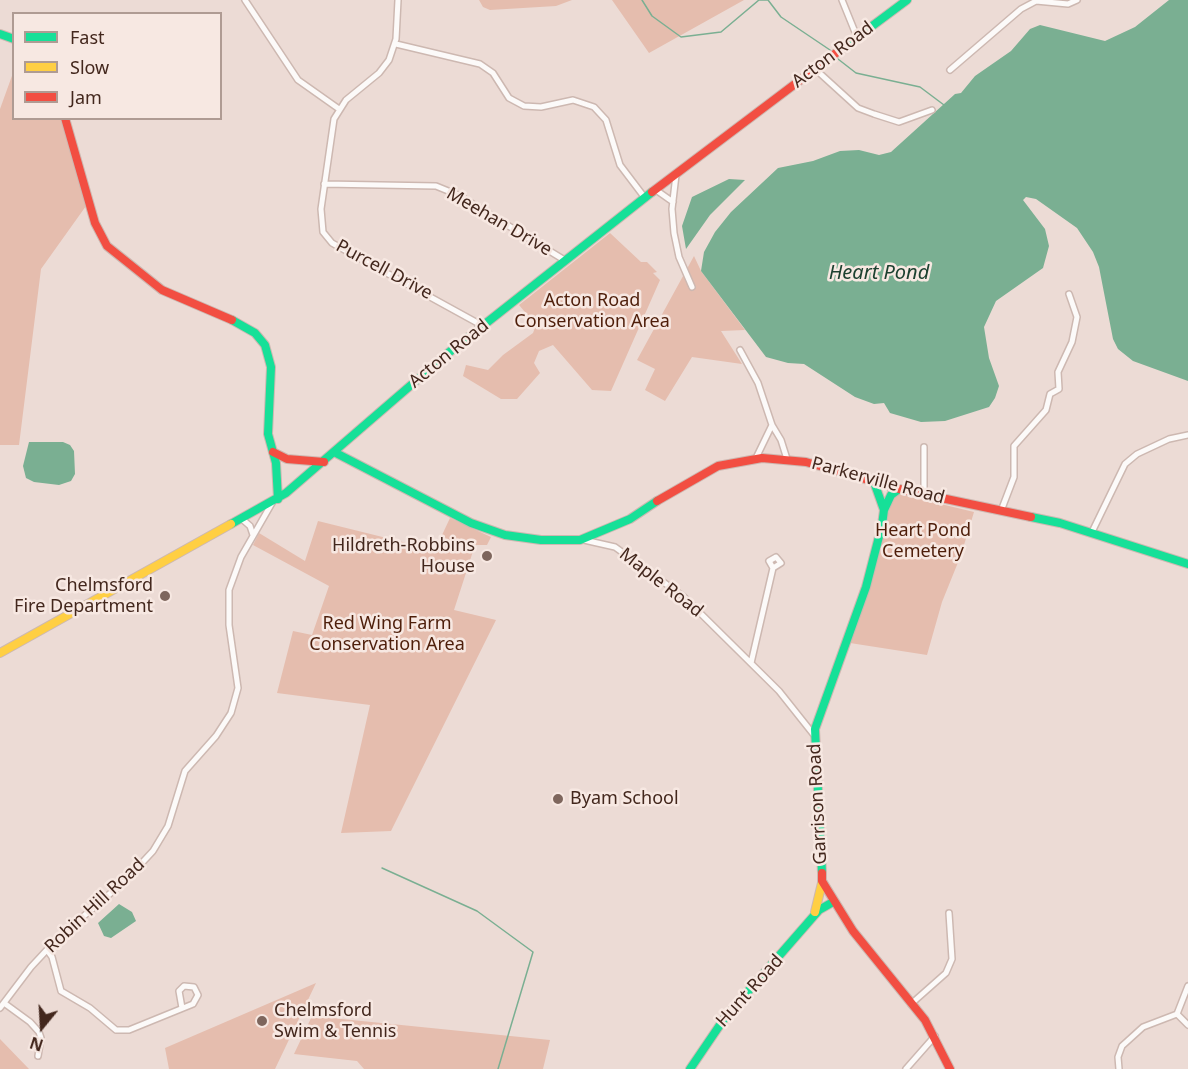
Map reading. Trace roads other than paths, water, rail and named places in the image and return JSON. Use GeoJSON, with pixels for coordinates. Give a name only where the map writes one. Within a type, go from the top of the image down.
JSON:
{"type":"FeatureCollection","features":[{"type":"Feature","properties":{"kind":"main road","name":"Acton Road"},"geometry":{"type":"LineString","coordinates":[[0,653],[275,501],[324,462],[430,368],[645,198],[814,68],[907,0]]}},
{"type":"Feature","properties":{"kind":"main road"},"geometry":{"type":"LineString","coordinates":[[66,120],[95,223],[107,246],[162,290],[242,324],[255,333],[265,345],[271,368],[268,428],[273,451],[275,501]]}},
{"type":"Feature","properties":{"kind":"main road"},"geometry":{"type":"LineString","coordinates":[[273,451],[287,459],[324,462]]}},
{"type":"Feature","properties":{"kind":"main road","name":"Maple Road"},"geometry":{"type":"LineString","coordinates":[[334,452],[494,531],[541,540],[580,540]]}},
{"type":"Feature","properties":{"kind":"main road","name":"Parkerville Road"},"geometry":{"type":"LineString","coordinates":[[580,540],[630,519],[684,484],[718,466],[756,458],[787,459],[806,462],[924,495],[1092,532],[1188,564]]}},
{"type":"Feature","properties":{"kind":"main road"},"geometry":{"type":"LineString","coordinates":[[874,482],[884,510]]}},
{"type":"Feature","properties":{"kind":"main road","name":"Garrison Road"},"geometry":{"type":"LineString","coordinates":[[899,489],[891,495],[884,510],[866,587],[814,735],[822,881],[861,944],[935,1036],[951,1069]]}},
{"type":"Feature","properties":{"kind":"main road","name":"Hunt Road"},"geometry":{"type":"LineString","coordinates":[[814,914],[822,881]]}},
{"type":"Feature","properties":{"kind":"main road","name":"Hunt Road"},"geometry":{"type":"LineString","coordinates":[[690,1069],[724,1019],[783,954],[814,914],[824,905],[833,902]]}},
{"type":"Feature","properties":{"kind":"street"},"geometry":{"type":"LineString","coordinates":[[244,0],[298,80],[339,109]]}},
{"type":"Feature","properties":{"kind":"street","name":"Purcell Drive"},"geometry":{"type":"LineString","coordinates":[[398,0],[396,44],[382,70],[353,93],[339,109],[331,130],[324,184],[321,223],[323,231],[332,243],[483,326]]}},
{"type":"Feature","properties":{"kind":"street"},"geometry":{"type":"LineString","coordinates":[[842,0],[857,36]]}},
{"type":"Feature","properties":{"kind":"street"},"geometry":{"type":"LineString","coordinates":[[950,70],[1021,9],[1036,1],[1068,4],[1077,0]]}},
{"type":"Feature","properties":{"kind":"street"},"geometry":{"type":"LineString","coordinates":[[396,44],[480,64],[490,71],[509,98],[524,106],[541,107],[573,100],[589,104],[606,120],[618,161],[645,198]]}},
{"type":"Feature","properties":{"kind":"street"},"geometry":{"type":"LineString","coordinates":[[814,68],[858,108],[874,114],[898,122],[932,110]]}},
{"type":"Feature","properties":{"kind":"street"},"geometry":{"type":"LineString","coordinates":[[676,175],[673,202],[674,233],[679,257],[692,288]]}},
{"type":"Feature","properties":{"kind":"street","name":"Meehan Drive"},"geometry":{"type":"LineString","coordinates":[[324,184],[436,186],[458,195],[566,261]]}},
{"type":"Feature","properties":{"kind":"street"},"geometry":{"type":"LineString","coordinates":[[656,190],[673,202]]}},
{"type":"Feature","properties":{"kind":"street"},"geometry":{"type":"LineString","coordinates":[[1001,511],[1014,477],[1014,446],[1046,410],[1050,394],[1059,389],[1058,372],[1072,342],[1077,317],[1069,294]]}},
{"type":"Feature","properties":{"kind":"street"},"geometry":{"type":"LineString","coordinates":[[740,350],[758,383],[772,425],[781,440],[787,459]]}},
{"type":"Feature","properties":{"kind":"street"},"geometry":{"type":"LineString","coordinates":[[756,458],[772,425]]}},
{"type":"Feature","properties":{"kind":"street"},"geometry":{"type":"LineString","coordinates":[[1092,532],[1125,464],[1137,454],[1169,439],[1188,435]]}},
{"type":"Feature","properties":{"kind":"street"},"geometry":{"type":"LineString","coordinates":[[924,447],[924,495]]}},
{"type":"Feature","properties":{"kind":"street","name":"Robin Hill Road"},"geometry":{"type":"LineString","coordinates":[[2,1005],[47,950],[76,920],[126,880],[153,851],[168,826],[185,771],[216,736],[231,713],[238,688],[229,625],[228,598],[234,573],[253,535],[275,501]]}},
{"type":"Feature","properties":{"kind":"street"},"geometry":{"type":"LineString","coordinates":[[242,519],[250,526],[253,535]]}},
{"type":"Feature","properties":{"kind":"street","name":"Maple Road"},"geometry":{"type":"LineString","coordinates":[[580,540],[602,542],[622,551],[684,597],[789,702],[814,735]]}},
{"type":"Feature","properties":{"kind":"street"},"geometry":{"type":"LineString","coordinates":[[751,663],[773,568]]}},
{"type":"Feature","properties":{"kind":"street"},"geometry":{"type":"LineString","coordinates":[[911,1004],[946,973],[952,959],[949,913]]}},
{"type":"Feature","properties":{"kind":"street"},"geometry":{"type":"LineString","coordinates":[[47,950],[52,957],[61,991],[90,1008],[116,1030],[129,1030],[182,1008],[198,998],[198,992],[194,987],[184,986],[179,991],[182,1008]]}},
{"type":"Feature","properties":{"kind":"street"},"geometry":{"type":"LineString","coordinates":[[1119,1069],[1118,1057],[1122,1046],[1130,1036],[1143,1027],[1177,1014],[1188,986]]}},
{"type":"Feature","properties":{"kind":"street"},"geometry":{"type":"LineString","coordinates":[[2,1005],[39,1032],[41,1038],[38,1056]]}},
{"type":"Feature","properties":{"kind":"street"},"geometry":{"type":"LineString","coordinates":[[1177,1014],[1188,1025]]}},
{"type":"Feature","properties":{"kind":"street"},"geometry":{"type":"LineString","coordinates":[[906,1069],[935,1036]]}},
{"type":"Feature","properties":{"kind":"water","name":"Heart Pond"},"geometry":{"type":"Polygon","coordinates":[[[1169,0],[1188,0],[1188,381],[1133,361],[1118,349],[1113,339],[1099,267],[1093,252],[1077,228],[1036,199],[1026,197],[1023,200],[1045,229],[1049,246],[1043,268],[996,301],[984,327],[989,358],[999,386],[995,398],[989,407],[945,421],[921,422],[890,413],[884,403],[874,404],[855,397],[804,364],[788,363],[766,357],[701,271],[704,252],[715,232],[731,212],[778,168],[813,161],[840,151],[859,150],[879,155],[891,152],[955,94],[961,93],[975,76],[1011,51],[1030,29],[1040,25],[1105,41],[1135,27],[1169,0]]]}},
{"type":"Feature","properties":{"kind":"water"},"geometry":{"type":"Polygon","coordinates":[[[729,179],[745,180],[710,215],[686,249],[682,226],[692,197],[729,179]]]}},
{"type":"Feature","properties":{"kind":"water"},"geometry":{"type":"Polygon","coordinates":[[[29,442],[63,442],[70,445],[74,451],[75,474],[71,481],[59,485],[34,482],[26,478],[23,466],[29,442]]]}},
{"type":"Feature","properties":{"kind":"water"},"geometry":{"type":"Polygon","coordinates":[[[119,904],[132,912],[136,921],[111,938],[104,936],[98,923],[119,904]]]}},
{"type":"Feature","properties":{"kind":"waterway"},"geometry":{"type":"LineString","coordinates":[[642,0],[652,16],[681,37],[721,32],[759,0]]}},
{"type":"Feature","properties":{"kind":"waterway"},"geometry":{"type":"LineString","coordinates":[[759,0],[768,0],[781,17],[830,50]]}},
{"type":"Feature","properties":{"kind":"waterway"},"geometry":{"type":"LineString","coordinates":[[838,59],[856,73],[920,87],[944,105]]}},
{"type":"Feature","properties":{"kind":"waterway"},"geometry":{"type":"LineString","coordinates":[[382,868],[477,911],[533,952],[498,1069]]}},
{"type":"Feature","properties":{"kind":"place","name":"Hildreth-Robbins House"},"geometry":{"type":"Point","coordinates":[487,556]}},
{"type":"Feature","properties":{"kind":"place","name":"Chelmsford Fire Department"},"geometry":{"type":"Point","coordinates":[165,596]}},
{"type":"Feature","properties":{"kind":"place","name":"Byam School"},"geometry":{"type":"Point","coordinates":[558,799]}},
{"type":"Feature","properties":{"kind":"place","name":"Chelmsford Swim & Tennis"},"geometry":{"type":"Point","coordinates":[262,1021]}},
{"type":"Feature","properties":{"kind":"park label","name":"Acton Road Conservation Area"},"geometry":{"type":"Point","coordinates":[592,311]}},
{"type":"Feature","properties":{"kind":"park label","name":"Heart Pond Cemetery"},"geometry":{"type":"Point","coordinates":[923,541]}},
{"type":"Feature","properties":{"kind":"park label","name":"Red Wing Farm Conservation Area"},"geometry":{"type":"Point","coordinates":[387,634]}}]}
